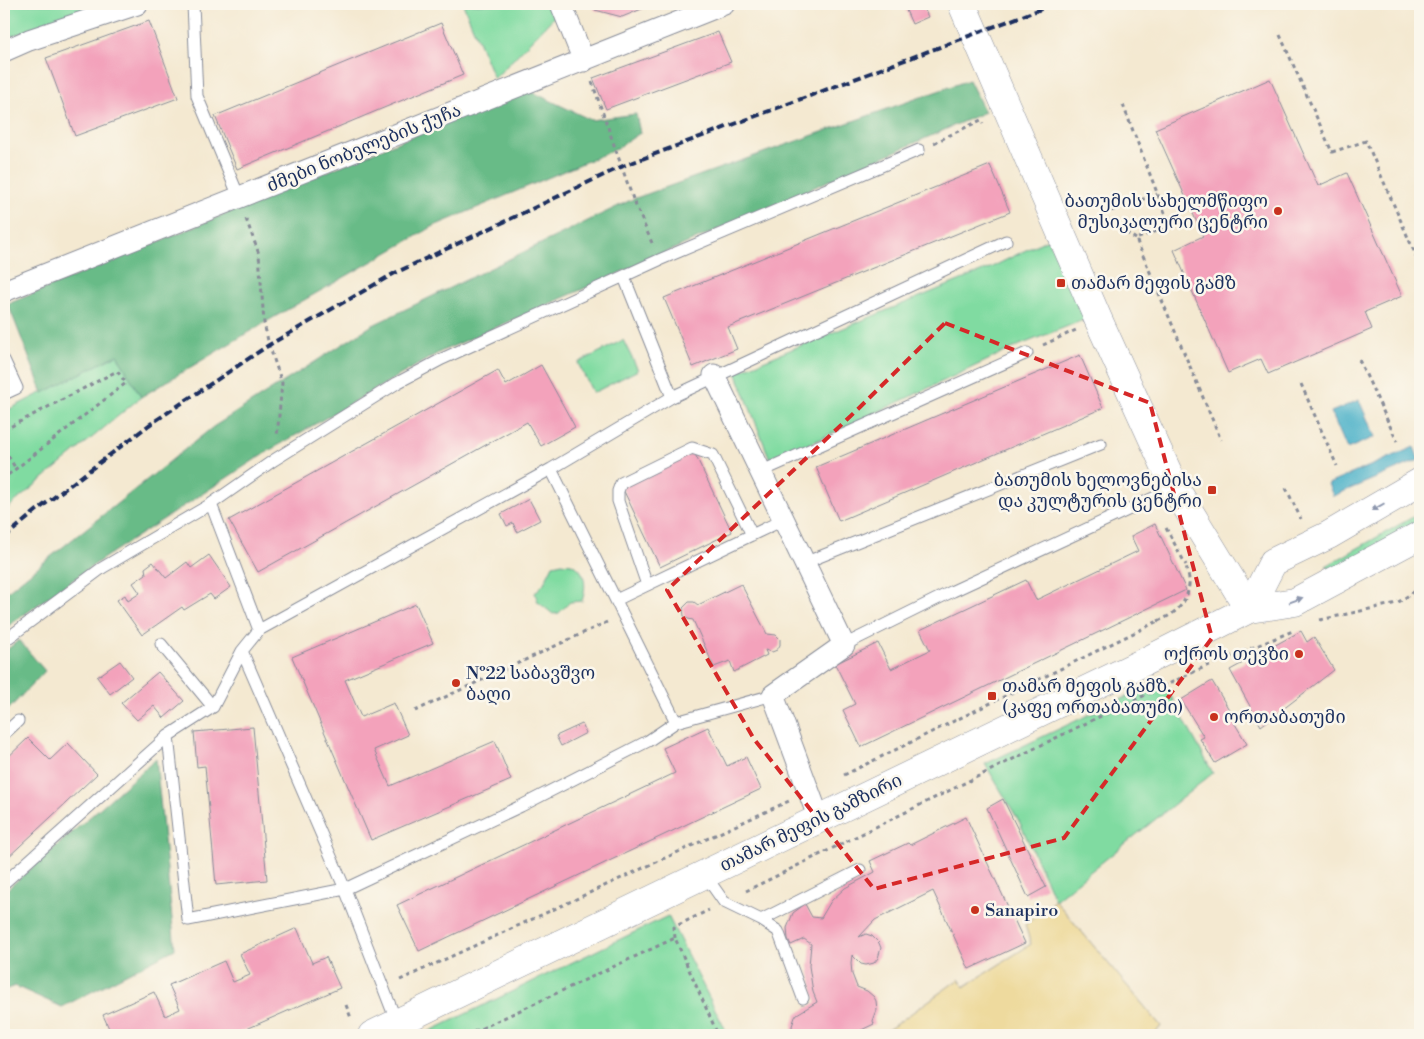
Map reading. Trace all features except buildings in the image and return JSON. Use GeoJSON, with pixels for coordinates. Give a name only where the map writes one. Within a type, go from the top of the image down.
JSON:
{"type":"FeatureCollection","features":[{"type":"Feature","properties":{"kind":"main road"},"geometry":{"type":"LineString","coordinates":[[962,4],[1087,294],[1175,488],[1249,609]]}},
{"type":"Feature","properties":{"kind":"main road"},"geometry":{"type":"LineString","coordinates":[[1249,609],[1273,562],[1329,536],[1420,482]]}},
{"type":"Feature","properties":{"kind":"main road","name":"თამარ მეფის გამზირი"},"geometry":{"type":"LineString","coordinates":[[372,1035],[1164,652],[1249,609],[1295,602],[1420,535]]}},
{"type":"Feature","properties":{"kind":"street"},"geometry":{"type":"LineString","coordinates":[[4,51],[29,40],[137,4]]}},
{"type":"Feature","properties":{"kind":"street"},"geometry":{"type":"LineString","coordinates":[[561,4],[584,61]]}},
{"type":"Feature","properties":{"kind":"street","name":"ძმები ნობელების ქუჩა"},"geometry":{"type":"LineString","coordinates":[[4,290],[724,4]]}},
{"type":"Feature","properties":{"kind":"street"},"geometry":{"type":"LineString","coordinates":[[714,375],[844,645],[773,695],[819,819]]}},
{"type":"Feature","properties":{"kind":"lane"},"geometry":{"type":"LineString","coordinates":[[193,4],[197,96],[239,197]]}},
{"type":"Feature","properties":{"kind":"lane"},"geometry":{"type":"LineString","coordinates":[[4,641],[102,568],[210,504],[274,460],[398,383],[442,359],[659,260],[919,150]]}},
{"type":"Feature","properties":{"kind":"lane"},"geometry":{"type":"LineString","coordinates":[[4,883],[168,736],[213,707],[242,651],[259,630],[551,469],[672,397],[714,375],[1006,241]]}},
{"type":"Feature","properties":{"kind":"lane"},"geometry":{"type":"LineString","coordinates":[[624,277],[672,397]]}},
{"type":"Feature","properties":{"kind":"lane"},"geometry":{"type":"LineString","coordinates":[[760,472],[1027,352]]}},
{"type":"Feature","properties":{"kind":"lane"},"geometry":{"type":"LineString","coordinates":[[4,360],[16,388],[4,394]]}},
{"type":"Feature","properties":{"kind":"lane"},"geometry":{"type":"LineString","coordinates":[[804,563],[1101,444]]}},
{"type":"Feature","properties":{"kind":"lane"},"geometry":{"type":"LineString","coordinates":[[647,586],[618,501],[618,491],[621,483],[692,448],[703,450],[713,455],[752,535]]}},
{"type":"Feature","properties":{"kind":"lane"},"geometry":{"type":"LineString","coordinates":[[551,469],[676,722]]}},
{"type":"Feature","properties":{"kind":"lane"},"geometry":{"type":"LineString","coordinates":[[844,645],[953,591],[1175,488]]}},
{"type":"Feature","properties":{"kind":"lane"},"geometry":{"type":"LineString","coordinates":[[210,504],[259,630]]}},
{"type":"Feature","properties":{"kind":"lane"},"geometry":{"type":"LineString","coordinates":[[616,600],[783,520]]}},
{"type":"Feature","properties":{"kind":"lane"},"geometry":{"type":"LineString","coordinates":[[162,644],[213,707]]}},
{"type":"Feature","properties":{"kind":"lane"},"geometry":{"type":"LineString","coordinates":[[242,651],[345,889],[397,1024]]}},
{"type":"Feature","properties":{"kind":"lane"},"geometry":{"type":"LineString","coordinates":[[168,736],[188,920],[345,889],[529,802],[648,741],[676,722],[773,695]]}},
{"type":"Feature","properties":{"kind":"lane"},"geometry":{"type":"LineString","coordinates":[[4,734],[18,721]]}},
{"type":"Feature","properties":{"kind":"lane"},"geometry":{"type":"LineString","coordinates":[[761,920],[860,870]]}},
{"type":"Feature","properties":{"kind":"lane"},"geometry":{"type":"LineString","coordinates":[[705,874],[724,902],[761,920],[778,931],[803,998]]}},
{"type":"Feature","properties":{"kind":"path"},"geometry":{"type":"LineString","coordinates":[[1280,35],[1332,152],[1366,141],[1420,265]]}},
{"type":"Feature","properties":{"kind":"path"},"geometry":{"type":"LineString","coordinates":[[584,61],[634,199],[659,260]]}},
{"type":"Feature","properties":{"kind":"path"},"geometry":{"type":"LineString","coordinates":[[1123,105],[1170,226],[1136,239]]}},
{"type":"Feature","properties":{"kind":"path"},"geometry":{"type":"LineString","coordinates":[[1157,194],[1105,213],[1109,222],[1136,239],[1221,440]]}},
{"type":"Feature","properties":{"kind":"path"},"geometry":{"type":"LineString","coordinates":[[239,197],[259,254],[264,323],[269,345],[282,383],[274,460]]}},
{"type":"Feature","properties":{"kind":"path"},"geometry":{"type":"LineString","coordinates":[[1027,352],[1078,329]]}},
{"type":"Feature","properties":{"kind":"path"},"geometry":{"type":"LineString","coordinates":[[1359,360],[1397,441]]}},
{"type":"Feature","properties":{"kind":"path"},"geometry":{"type":"LineString","coordinates":[[4,430],[117,371],[126,383],[4,478]]}},
{"type":"Feature","properties":{"kind":"path"},"geometry":{"type":"LineString","coordinates":[[1301,384],[1337,466]]}},
{"type":"Feature","properties":{"kind":"path"},"geometry":{"type":"LineString","coordinates":[[4,449],[16,469]]}},
{"type":"Feature","properties":{"kind":"path"},"geometry":{"type":"LineString","coordinates":[[1286,488],[1302,521]]}},
{"type":"Feature","properties":{"kind":"path"},"geometry":{"type":"LineString","coordinates":[[384,987],[809,792],[1172,615],[1183,604],[1190,584],[1186,565],[1193,560]]}},
{"type":"Feature","properties":{"kind":"path"},"geometry":{"type":"LineString","coordinates":[[1320,620],[1397,602],[1420,588]]}},
{"type":"Feature","properties":{"kind":"path"},"geometry":{"type":"LineString","coordinates":[[1343,607],[1347,614]]}},
{"type":"Feature","properties":{"kind":"path"},"geometry":{"type":"LineString","coordinates":[[415,711],[623,614]]}},
{"type":"Feature","properties":{"kind":"path"},"geometry":{"type":"LineString","coordinates":[[1158,621],[1160,627]]}},
{"type":"Feature","properties":{"kind":"path"},"geometry":{"type":"LineString","coordinates":[[718,1035],[674,938],[674,927],[1078,726],[1200,669],[1301,628]]}},
{"type":"Feature","properties":{"kind":"path"},"geometry":{"type":"LineString","coordinates":[[467,1035],[674,938]]}},
{"type":"Feature","properties":{"kind":"path"},"geometry":{"type":"LineString","coordinates":[[346,1005],[351,1018]]}},
{"type":"Feature","properties":{"kind":"highlighted area"},"geometry":{"type":"Polygon","coordinates":[[[945,323],[1150,403],[1212,638],[1064,838],[874,889],[754,739],[667,590],[858,409],[945,323]]]}},
{"type":"Feature","properties":{"kind":"green space"},"geometry":{"type":"Polygon","coordinates":[[[4,4],[121,4],[4,38],[4,4]]]}},
{"type":"Feature","properties":{"kind":"green space"},"geometry":{"type":"Polygon","coordinates":[[[463,4],[552,4],[556,15],[494,79],[463,4]]]}},
{"type":"Feature","properties":{"kind":"green space"},"geometry":{"type":"Polygon","coordinates":[[[969,80],[985,112],[440,352],[265,453],[101,560],[4,629],[4,594],[213,427],[371,326],[633,199],[969,80]]]}},
{"type":"Feature","properties":{"kind":"green space"},"geometry":{"type":"Polygon","coordinates":[[[526,89],[591,120],[636,114],[640,133],[616,149],[434,226],[264,323],[141,397],[117,355],[43,393],[8,304],[526,89]]]}},
{"type":"Feature","properties":{"kind":"green space"},"geometry":{"type":"Polygon","coordinates":[[[1048,239],[1086,319],[1020,345],[771,462],[736,372],[988,269],[1048,239]]]}},
{"type":"Feature","properties":{"kind":"green space"},"geometry":{"type":"Polygon","coordinates":[[[623,340],[638,370],[593,393],[578,363],[623,340]]]}},
{"type":"Feature","properties":{"kind":"green space"},"geometry":{"type":"Polygon","coordinates":[[[117,354],[141,397],[4,511],[4,412],[117,354]]]}},
{"type":"Feature","properties":{"kind":"green space"},"geometry":{"type":"Polygon","coordinates":[[[1420,513],[1420,522],[1334,572],[1326,566],[1420,513]]]}},
{"type":"Feature","properties":{"kind":"green space"},"geometry":{"type":"Polygon","coordinates":[[[562,563],[573,564],[578,568],[583,576],[584,591],[582,601],[570,602],[559,613],[553,614],[538,602],[535,593],[544,583],[553,565],[562,563]]]}},
{"type":"Feature","properties":{"kind":"green space"},"geometry":{"type":"Polygon","coordinates":[[[19,640],[45,671],[4,714],[4,652],[19,640]]]}},
{"type":"Feature","properties":{"kind":"green space"},"geometry":{"type":"Polygon","coordinates":[[[1162,680],[1213,773],[1055,900],[1019,821],[985,764],[1162,680]]]}},
{"type":"Feature","properties":{"kind":"green space"},"geometry":{"type":"Polygon","coordinates":[[[156,759],[175,949],[62,1007],[15,986],[4,990],[4,892],[156,759]]]}},
{"type":"Feature","properties":{"kind":"green space"},"geometry":{"type":"Polygon","coordinates":[[[668,916],[728,1035],[422,1035],[668,916]]]}},
{"type":"Feature","properties":{"kind":"sand"},"geometry":{"type":"Polygon","coordinates":[[[1055,900],[1161,1026],[1154,1035],[881,1035],[959,979],[964,987],[1031,944],[1025,925],[1055,900]]]}},
{"type":"Feature","properties":{"kind":"water"},"geometry":{"type":"Polygon","coordinates":[[[1359,400],[1375,437],[1347,449],[1331,412],[1359,400]]]}},
{"type":"Feature","properties":{"kind":"water"},"geometry":{"type":"Polygon","coordinates":[[[1414,447],[1419,460],[1333,496],[1328,484],[1414,447]]]}},
{"type":"Feature","properties":{"kind":"railway"},"geometry":{"type":"LineString","coordinates":[[4,538],[36,511],[149,425],[269,345],[395,273],[623,166],[1054,4]]}},
{"type":"Feature","properties":{"kind":"place","name":"ბათუმის სახელმწიფო მუსიკალური ცენტრი"},"geometry":{"type":"Point","coordinates":[1278,211]}},
{"type":"Feature","properties":{"kind":"place","name":"თამარ მეფის გამზ"},"geometry":{"type":"Point","coordinates":[1061,283]}},
{"type":"Feature","properties":{"kind":"place","name":"ბათუმის ხელოვნებისა და კულტურის ცენტრი"},"geometry":{"type":"Point","coordinates":[1212,490]}},
{"type":"Feature","properties":{"kind":"place","name":"ოქროს თევზი"},"geometry":{"type":"Point","coordinates":[1299,654]}},
{"type":"Feature","properties":{"kind":"place","name":"№22 საბავშვო ბაღი"},"geometry":{"type":"Point","coordinates":[456,683]}},
{"type":"Feature","properties":{"kind":"place","name":"თამარ მეფის გამზ. (კაფე ორთაბათუმი)"},"geometry":{"type":"Point","coordinates":[992,696]}},
{"type":"Feature","properties":{"kind":"place","name":"ორთაბათუმი"},"geometry":{"type":"Point","coordinates":[1214,717]}},
{"type":"Feature","properties":{"kind":"place","name":"Sanapiro"},"geometry":{"type":"Point","coordinates":[975,910]}}]}
